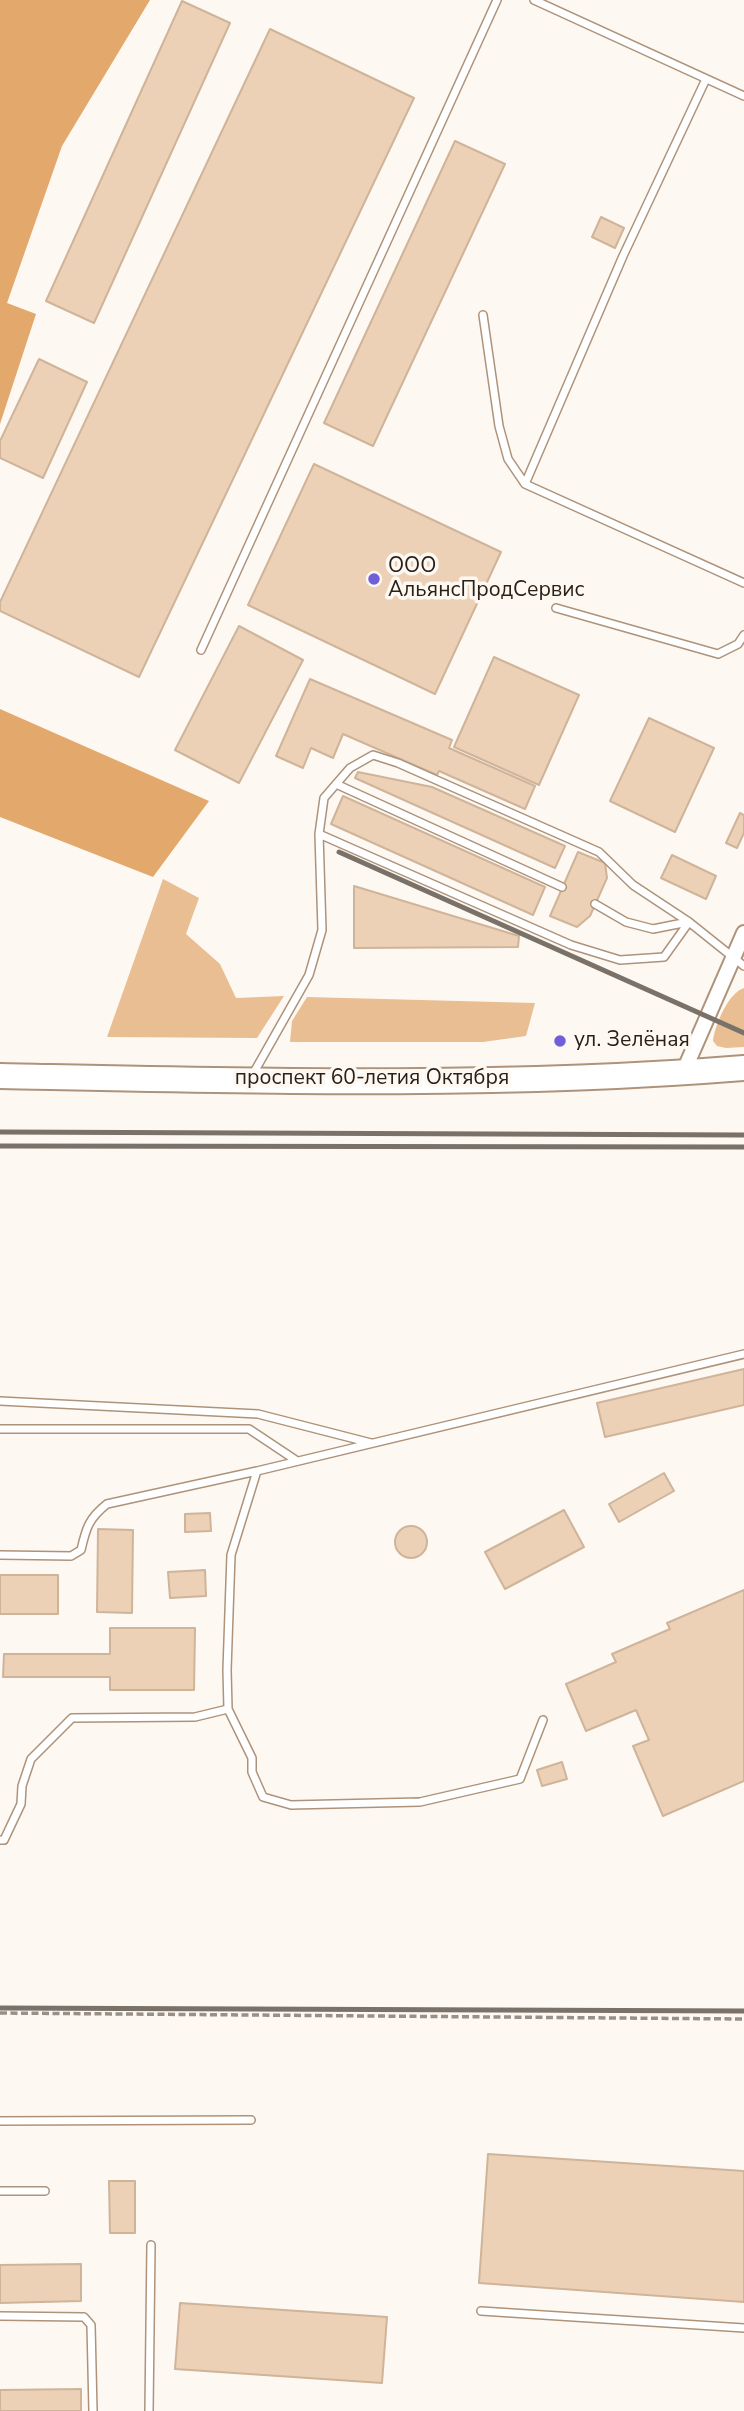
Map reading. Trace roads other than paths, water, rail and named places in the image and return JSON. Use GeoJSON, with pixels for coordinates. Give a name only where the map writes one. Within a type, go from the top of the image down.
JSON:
{"type":"FeatureCollection","features":[{"type":"Feature","properties":{"kind":"highway","name":"проспект 60-летия Октября"},"geometry":{"type":"LineString","coordinates":[[0,1076],[418,1081],[683,1073],[744,1068]]}},
{"type":"Feature","properties":{"kind":"street"},"geometry":{"type":"LineString","coordinates":[[683,1073],[739,962],[744,933]]}},
{"type":"Feature","properties":{"kind":"lane"},"geometry":{"type":"LineString","coordinates":[[201,650],[497,0]]}},
{"type":"Feature","properties":{"kind":"lane"},"geometry":{"type":"LineString","coordinates":[[534,0],[744,96]]}},
{"type":"Feature","properties":{"kind":"lane"},"geometry":{"type":"LineString","coordinates":[[559,11],[560,0]]}},
{"type":"Feature","properties":{"kind":"lane"},"geometry":{"type":"LineString","coordinates":[[525,484],[623,256],[706,79]]}},
{"type":"Feature","properties":{"kind":"lane"},"geometry":{"type":"LineString","coordinates":[[483,315],[499,425],[508,459],[525,484],[744,583]]}},
{"type":"Feature","properties":{"kind":"lane"},"geometry":{"type":"LineString","coordinates":[[556,608],[718,654],[738,644],[744,635]]}},
{"type":"Feature","properties":{"kind":"lane"},"geometry":{"type":"LineString","coordinates":[[249,1081],[309,975],[322,930],[319,834],[324,798],[350,768],[373,755],[398,763],[598,852],[633,886],[689,922],[739,962]]}},
{"type":"Feature","properties":{"kind":"lane"},"geometry":{"type":"LineString","coordinates":[[336,784],[562,887]]}},
{"type":"Feature","properties":{"kind":"lane"},"geometry":{"type":"LineString","coordinates":[[319,834],[571,945],[620,960],[664,957],[689,922]]}},
{"type":"Feature","properties":{"kind":"lane"},"geometry":{"type":"LineString","coordinates":[[595,904],[626,922],[653,929],[689,922]]}},
{"type":"Feature","properties":{"kind":"lane"},"geometry":{"type":"LineString","coordinates":[[0,1555],[71,1556],[81,1550],[94,1514],[107,1504],[257,1471],[744,1354]]}},
{"type":"Feature","properties":{"kind":"lane"},"geometry":{"type":"LineString","coordinates":[[0,1401],[258,1414],[372,1443]]}},
{"type":"Feature","properties":{"kind":"lane"},"geometry":{"type":"LineString","coordinates":[[0,1429],[249,1429],[297,1461]]}},
{"type":"Feature","properties":{"kind":"lane"},"geometry":{"type":"LineString","coordinates":[[257,1471],[231,1555],[227,1670],[228,1709],[252,1758],[252,1772],[263,1797],[290,1805],[420,1802],[520,1779],[543,1720]]}},
{"type":"Feature","properties":{"kind":"lane"},"geometry":{"type":"LineString","coordinates":[[0,1840],[4,1840],[21,1804],[22,1786],[31,1759],[72,1718],[195,1717],[228,1709]]}},
{"type":"Feature","properties":{"kind":"lane"},"geometry":{"type":"LineString","coordinates":[[0,2121],[251,2120]]}},
{"type":"Feature","properties":{"kind":"lane"},"geometry":{"type":"LineString","coordinates":[[0,2191],[45,2191]]}},
{"type":"Feature","properties":{"kind":"lane"},"geometry":{"type":"LineString","coordinates":[[149,2411],[150,2245]]}},
{"type":"Feature","properties":{"kind":"lane"},"geometry":{"type":"LineString","coordinates":[[481,2311],[744,2328]]}},
{"type":"Feature","properties":{"kind":"lane"},"geometry":{"type":"LineString","coordinates":[[0,2316],[84,2317],[91,2325],[93,2411]]}},
{"type":"Feature","properties":{"kind":"railway"},"geometry":{"type":"LineString","coordinates":[[339,852],[744,1033]]}},
{"type":"Feature","properties":{"kind":"railway"},"geometry":{"type":"LineString","coordinates":[[0,1132],[744,1135]]}},
{"type":"Feature","properties":{"kind":"railway"},"geometry":{"type":"LineString","coordinates":[[0,1146],[744,1147]]}},
{"type":"Feature","properties":{"kind":"railway"},"geometry":{"type":"LineString","coordinates":[[0,2008],[744,2011]]}},
{"type":"Feature","properties":{"kind":"place","name":"ООО АльянсПродСервис"},"geometry":{"type":"Point","coordinates":[374,579]}},
{"type":"Feature","properties":{"kind":"place","name":"ул. Зелёная"},"geometry":{"type":"Point","coordinates":[560,1041]}}]}
